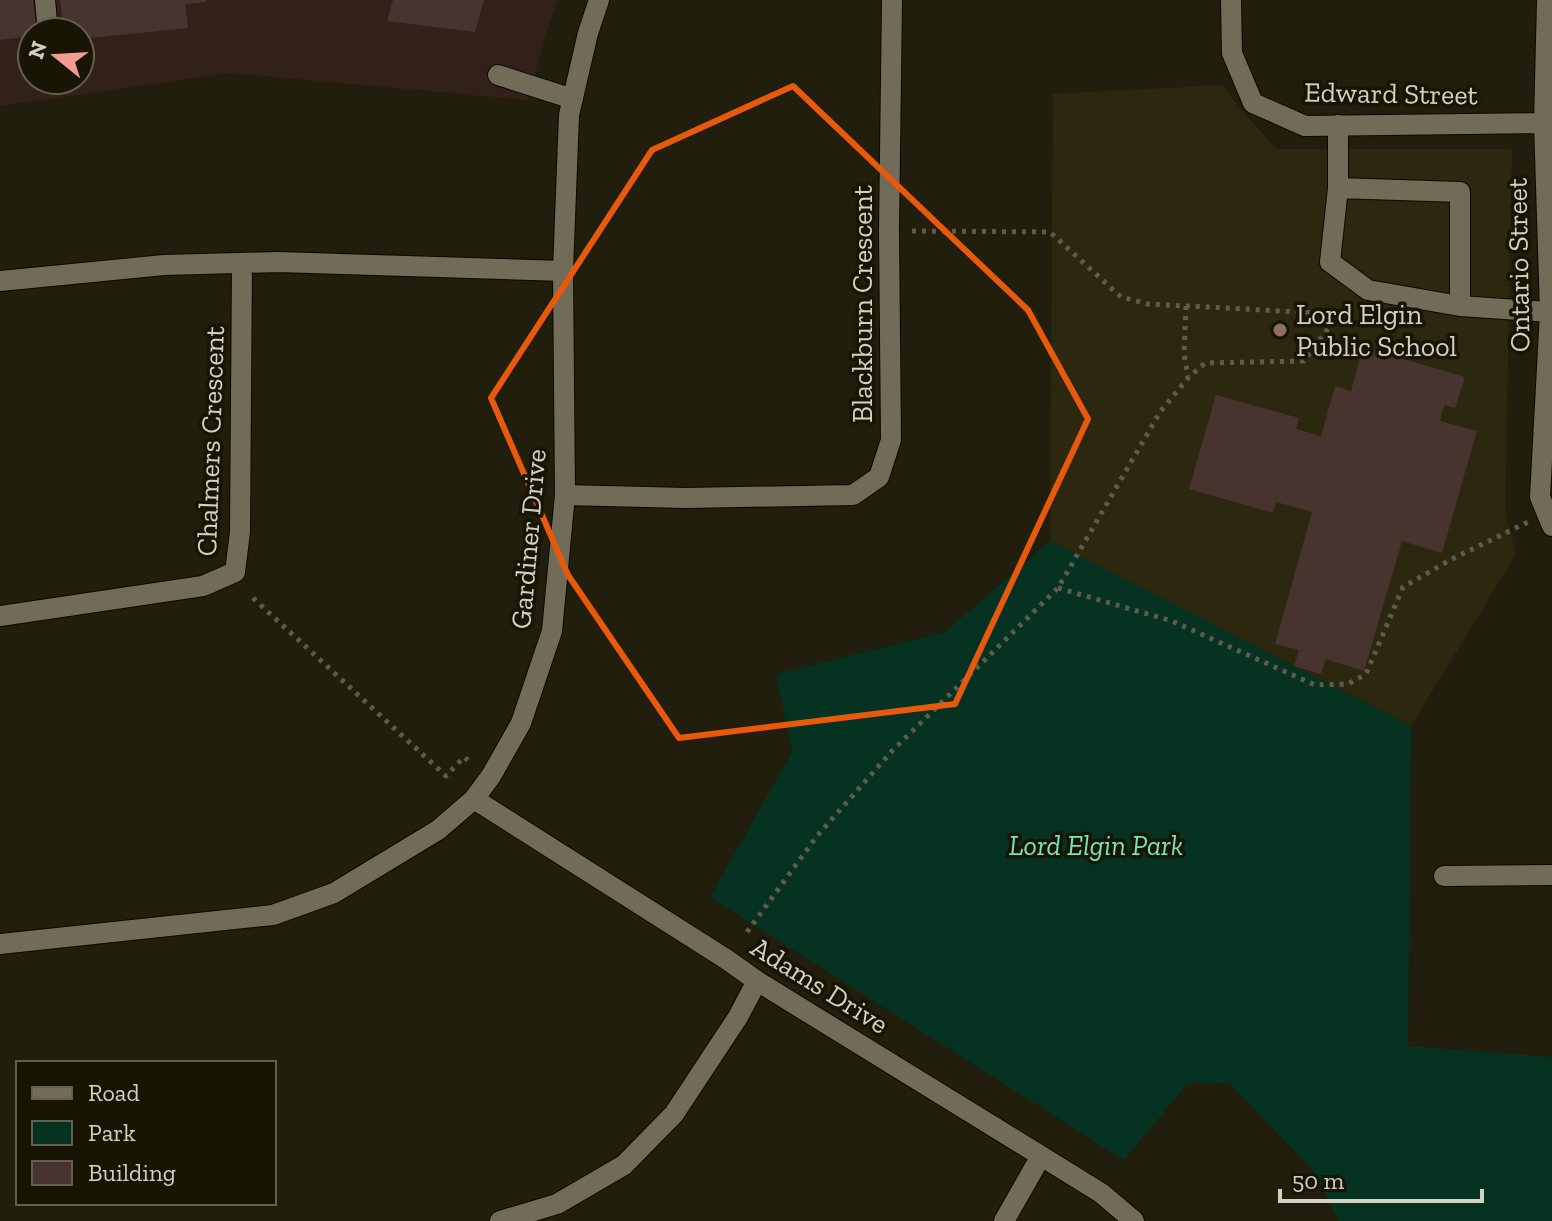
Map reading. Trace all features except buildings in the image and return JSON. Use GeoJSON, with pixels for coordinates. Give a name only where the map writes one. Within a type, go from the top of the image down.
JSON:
{"type":"FeatureCollection","features":[{"type":"Feature","properties":{"kind":"street","name":"Gardiner Drive"},"geometry":{"type":"LineString","coordinates":[[0,944],[273,915],[334,893],[438,830],[474,799],[491,776],[521,723],[552,631],[565,495],[563,271],[569,115],[599,0]]}},
{"type":"Feature","properties":{"kind":"street","name":"Blackburn Crescent"},"geometry":{"type":"LineString","coordinates":[[565,495],[686,498],[853,495],[879,477],[891,440],[889,230],[892,0]]}},
{"type":"Feature","properties":{"kind":"street","name":"Edward Street"},"geometry":{"type":"LineString","coordinates":[[1231,0],[1232,53],[1253,103],[1305,126],[1544,123]]}},
{"type":"Feature","properties":{"kind":"street","name":"Ontario Street"},"geometry":{"type":"LineString","coordinates":[[1547,0],[1544,123],[1550,312],[1540,497],[1550,520]]}},
{"type":"Feature","properties":{"kind":"street"},"geometry":{"type":"LineString","coordinates":[[498,75],[573,99]]}},
{"type":"Feature","properties":{"kind":"street"},"geometry":{"type":"LineString","coordinates":[[1338,125],[1338,188],[1330,262],[1368,290],[1460,306],[1550,312]]}},
{"type":"Feature","properties":{"kind":"street"},"geometry":{"type":"LineString","coordinates":[[1338,188],[1460,192],[1460,306]]}},
{"type":"Feature","properties":{"kind":"street"},"geometry":{"type":"LineString","coordinates":[[0,281],[164,265],[278,262],[563,271]]}},
{"type":"Feature","properties":{"kind":"street","name":"Chalmers Crescent"},"geometry":{"type":"LineString","coordinates":[[0,616],[203,586],[235,572],[240,532],[242,264]]}},
{"type":"Feature","properties":{"kind":"street","name":"Adams Drive"},"geometry":{"type":"LineString","coordinates":[[474,799],[757,981],[1101,1193],[1134,1221]]}},
{"type":"Feature","properties":{"kind":"street"},"geometry":{"type":"LineString","coordinates":[[1444,876],[1552,875]]}},
{"type":"Feature","properties":{"kind":"street"},"geometry":{"type":"LineString","coordinates":[[500,1221],[557,1204],[624,1165],[674,1114],[738,1017],[757,981]]}},
{"type":"Feature","properties":{"kind":"street"},"geometry":{"type":"LineString","coordinates":[[1004,1221],[1041,1156]]}},
{"type":"Feature","properties":{"kind":"path"},"geometry":{"type":"LineString","coordinates":[[889,230],[1050,232],[1121,297],[1148,304],[1339,314]]}},
{"type":"Feature","properties":{"kind":"path"},"geometry":{"type":"LineString","coordinates":[[747,932],[817,836],[892,751],[1058,588],[1160,412],[1188,378],[1205,363],[1304,361],[1339,314],[1368,290]]}},
{"type":"Feature","properties":{"kind":"path"},"geometry":{"type":"LineString","coordinates":[[1186,306],[1184,354],[1188,378]]}},
{"type":"Feature","properties":{"kind":"path"},"geometry":{"type":"LineString","coordinates":[[1058,588],[1172,621],[1315,685],[1348,684],[1366,674],[1403,587],[1452,559],[1550,520]]}},
{"type":"Feature","properties":{"kind":"path"},"geometry":{"type":"LineString","coordinates":[[253,598],[446,776],[464,757],[475,767]]}},
{"type":"Feature","properties":{"kind":"highlighted area"},"geometry":{"type":"Polygon","coordinates":[[[793,86],[1028,310],[1088,419],[955,704],[679,738],[568,575],[491,398],[652,150],[793,86]]]}},
{"type":"Feature","properties":{"kind":"shaded area"},"geometry":{"type":"Polygon","coordinates":[[[0,0],[558,0],[528,100],[229,73],[96,92],[96,16],[16,16],[16,96],[69,96],[0,106],[0,0]]]}},
{"type":"Feature","properties":{"kind":"shaded area","name":"Lord Elgin Public School"},"geometry":{"type":"Polygon","coordinates":[[[1222,85],[1277,149],[1512,149],[1505,510],[1516,554],[1411,726],[1050,541],[1053,94],[1222,85]]]}},
{"type":"Feature","properties":{"kind":"green space","name":"Lord Elgin Park"},"geometry":{"type":"Polygon","coordinates":[[[1050,541],[1411,726],[1408,1046],[1552,1057],[1552,1221],[1339,1221],[1313,1170],[1229,1083],[1187,1084],[1124,1160],[710,897],[792,752],[776,674],[945,632],[1050,541]]]}},
{"type":"Feature","properties":{"kind":"place","name":"Lord Elgin Public School"},"geometry":{"type":"Point","coordinates":[1280,330]}}]}
